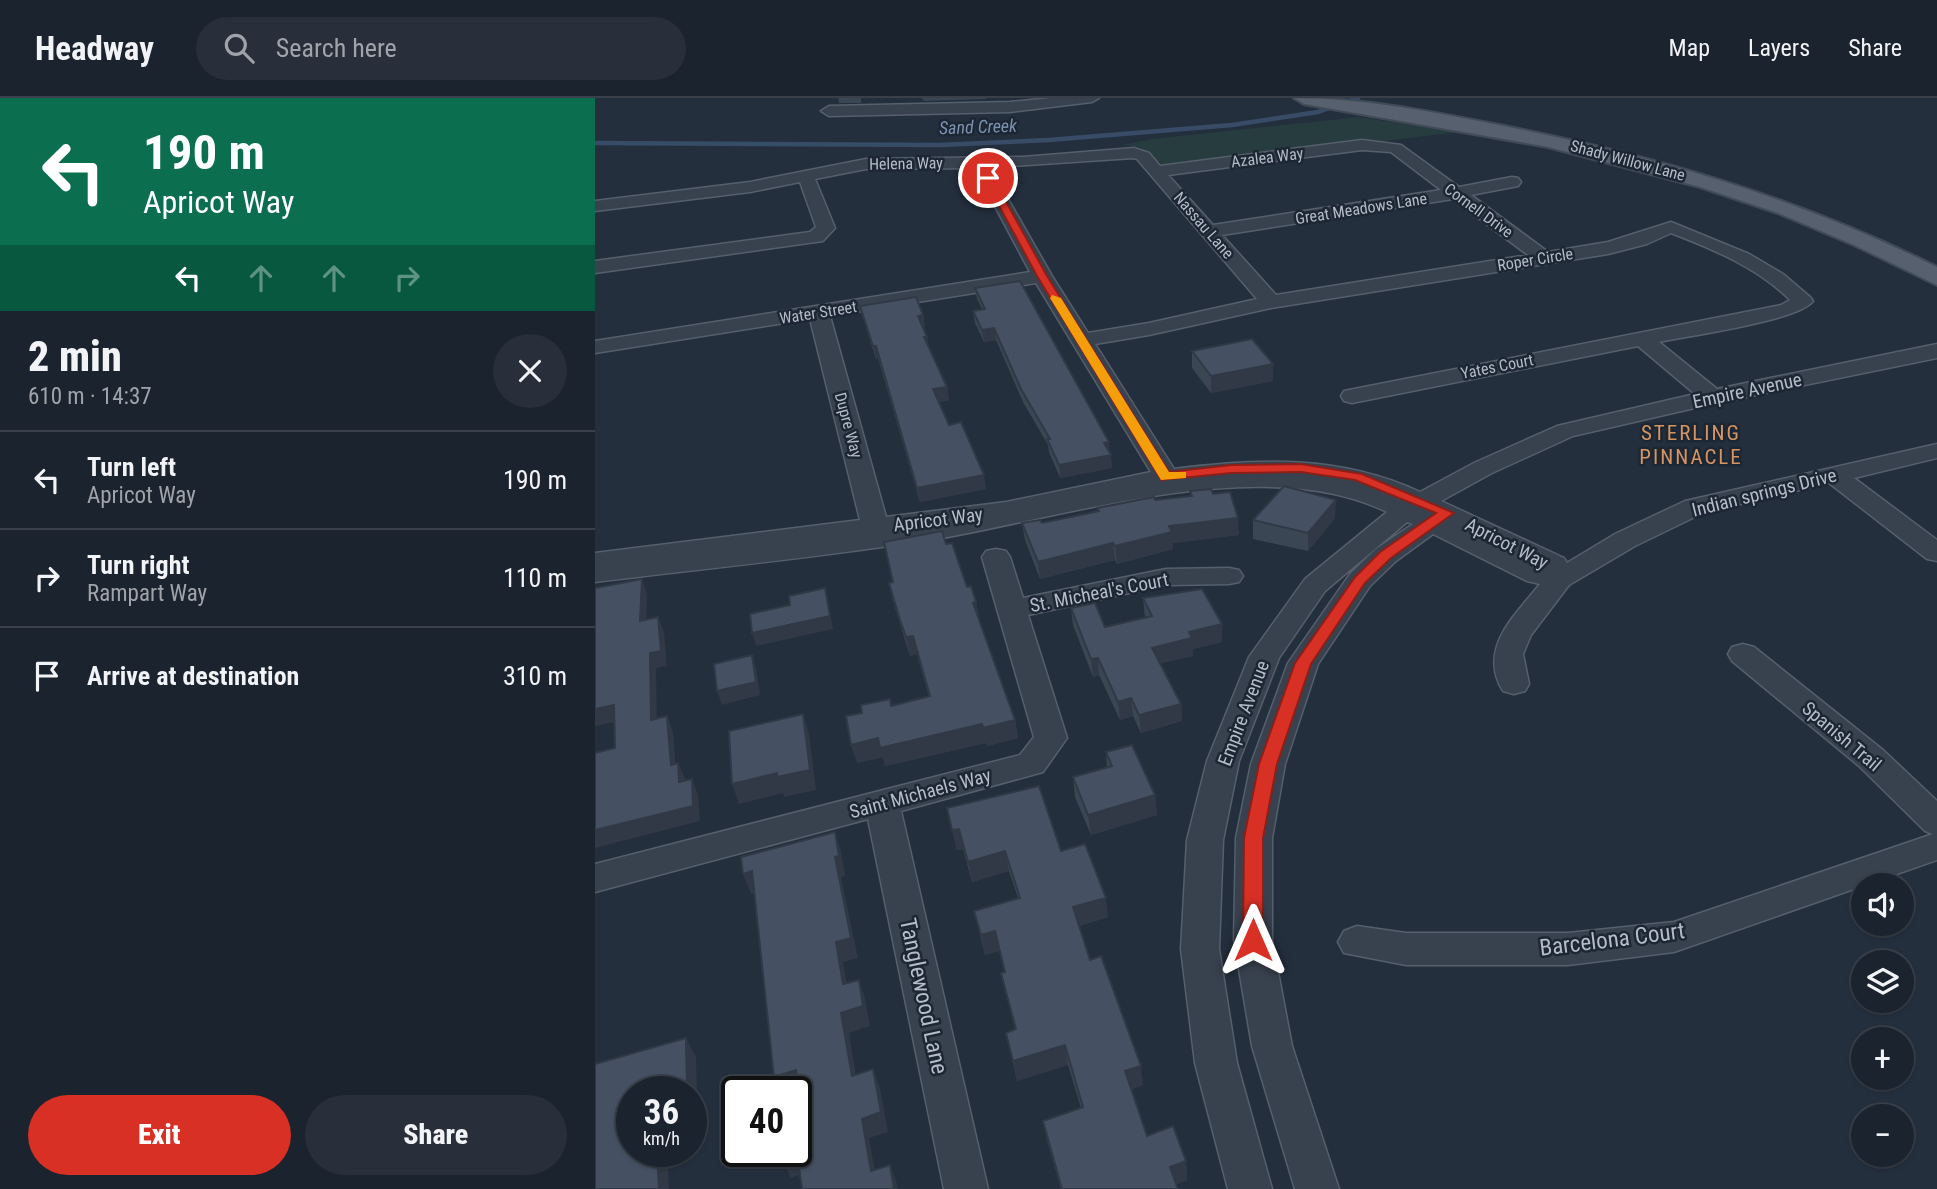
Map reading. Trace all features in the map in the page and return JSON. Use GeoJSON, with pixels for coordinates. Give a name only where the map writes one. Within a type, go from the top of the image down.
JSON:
{"type":"FeatureCollection","features":[{"type":"Feature","properties":{"kind":"main road","name":"Shady Willow Lane"},"geometry":{"type":"LineString","coordinates":[[1310,99],[1358,102],[1538,130],[1632,152],[1822,223],[1937,276]]}},
{"type":"Feature","properties":{"kind":"main road","name":"Shady Willow Lane"},"geometry":{"type":"LineString","coordinates":[[1699,176],[1818,211],[1937,264]]}},
{"type":"Feature","properties":{"kind":"street"},"geometry":{"type":"LineString","coordinates":[[829,111],[885,104],[1093,98]]}},
{"type":"Feature","properties":{"kind":"street","name":"Azalea Way"},"geometry":{"type":"LineString","coordinates":[[1157,172],[1378,145]]}},
{"type":"Feature","properties":{"kind":"street","name":"Cornell Drive"},"geometry":{"type":"LineString","coordinates":[[1378,145],[1395,148],[1544,258]]}},
{"type":"Feature","properties":{"kind":"street","name":"Nassau Lane"},"geometry":{"type":"LineString","coordinates":[[1134,153],[1143,156],[1271,302]]}},
{"type":"Feature","properties":{"kind":"street","name":"Helena Way"},"geometry":{"type":"LineString","coordinates":[[595,206],[750,187],[866,164],[1023,162],[1134,153]]}},
{"type":"Feature","properties":{"kind":"street"},"geometry":{"type":"LineString","coordinates":[[987,162],[988,178],[1042,276],[1169,482]]}},
{"type":"Feature","properties":{"kind":"street"},"geometry":{"type":"LineString","coordinates":[[595,267],[816,237],[826,228],[805,174]]}},
{"type":"Feature","properties":{"kind":"street","name":"Great Meadows Lane"},"geometry":{"type":"LineString","coordinates":[[1209,231],[1512,182]]}},
{"type":"Feature","properties":{"kind":"street","name":"Roper Circle"},"geometry":{"type":"LineString","coordinates":[[1082,340],[1199,319],[1271,302],[1608,248],[1640,240],[1671,227],[1714,243],[1792,289],[1803,301],[1787,310],[1641,338]]}},
{"type":"Feature","properties":{"kind":"street","name":"Water Street"},"geometry":{"type":"LineString","coordinates":[[595,347],[1042,276]]}},
{"type":"Feature","properties":{"kind":"street","name":"Dupre Way"},"geometry":{"type":"LineString","coordinates":[[819,312],[877,532]]}},
{"type":"Feature","properties":{"kind":"street"},"geometry":{"type":"LineString","coordinates":[[1641,338],[1712,397]]}},
{"type":"Feature","properties":{"kind":"street","name":"Yates Court"},"geometry":{"type":"LineString","coordinates":[[1352,397],[1641,338]]}},
{"type":"Feature","properties":{"kind":"street","name":"Empire Avenue"},"geometry":{"type":"LineString","coordinates":[[1250,1189],[1216,1063],[1200,949],[1205,840],[1223,761],[1263,657],[1315,585],[1426,512],[1483,468],[1565,431],[1712,397],[1937,351]]}},
{"type":"Feature","properties":{"kind":"street","name":"Empire Avenue"},"geometry":{"type":"LineString","coordinates":[[1317,1189],[1272,1046],[1253,940],[1254,838],[1268,764],[1303,663],[1360,580],[1426,512],[1585,445],[1937,366]]}},
{"type":"Feature","properties":{"kind":"street","name":"Indian springs Drive"},"geometry":{"type":"LineString","coordinates":[[1514,684],[1508,654],[1517,633],[1559,579],[1625,540],[1695,508],[1937,450]]}},
{"type":"Feature","properties":{"kind":"street"},"geometry":{"type":"LineString","coordinates":[[1834,475],[1937,553]]}},
{"type":"Feature","properties":{"kind":"street","name":"Apricot Way"},"geometry":{"type":"LineString","coordinates":[[595,561],[997,521],[1169,482],[1293,479],[1354,489],[1426,512],[1537,575],[1559,579]]}},
{"type":"Feature","properties":{"kind":"street","name":"Apricot Way"},"geometry":{"type":"LineString","coordinates":[[595,574],[877,532]]}},
{"type":"Feature","properties":{"kind":"street","name":"Saint Michaels Way"},"geometry":{"type":"LineString","coordinates":[[595,878],[1031,764],[1051,738],[996,557]]}},
{"type":"Feature","properties":{"kind":"street","name":"St. Micheal's Court"},"geometry":{"type":"LineString","coordinates":[[1012,609],[1166,577],[1229,576]]}},
{"type":"Feature","properties":{"kind":"street","name":"Spanish Trail"},"geometry":{"type":"LineString","coordinates":[[1743,654],[1871,758],[1937,822]]}},
{"type":"Feature","properties":{"kind":"street","name":"Tanglewood Lane"},"geometry":{"type":"LineString","coordinates":[[882,803],[966,1189]]}},
{"type":"Feature","properties":{"kind":"street","name":"Barcelona Court"},"geometry":{"type":"LineString","coordinates":[[1357,942],[1406,949],[1568,948],[1674,937],[1937,846]]}},
{"type":"Feature","properties":{"kind":"green space"},"geometry":{"type":"Polygon","coordinates":[[[1358,117],[1458,132],[1167,168],[1140,147],[1122,145],[1152,139],[1358,117]]]}},
{"type":"Feature","properties":{"kind":"building"},"geometry":{"type":"Polygon","coordinates":[[[1020,281],[1109,442],[1104,443],[1111,455],[1059,465],[1047,439],[1050,439],[1021,389],[994,328],[982,330],[973,311],[985,309],[975,288],[1020,281]]]}},
{"type":"Feature","properties":{"kind":"building"},"geometry":{"type":"Polygon","coordinates":[[[916,297],[923,315],[918,316],[927,337],[924,337],[947,387],[933,389],[949,425],[961,422],[984,475],[917,488],[876,346],[873,346],[860,306],[916,297]]]}},
{"type":"Feature","properties":{"kind":"building"},"geometry":{"type":"Polygon","coordinates":[[[1252,339],[1273,364],[1211,376],[1192,351],[1252,339]]]}},
{"type":"Feature","properties":{"kind":"building"},"geometry":{"type":"Polygon","coordinates":[[[1284,486],[1336,500],[1308,533],[1253,520],[1284,486]]]}},
{"type":"Feature","properties":{"kind":"building"},"geometry":{"type":"Polygon","coordinates":[[[1211,489],[1213,494],[1230,492],[1238,518],[1169,526],[1172,532],[1115,546],[1113,543],[1038,562],[1022,523],[1040,520],[1042,523],[1099,511],[1097,508],[1154,497],[1155,500],[1192,496],[1190,491],[1211,489]]]}},
{"type":"Feature","properties":{"kind":"building"},"geometry":{"type":"Polygon","coordinates":[[[942,531],[946,544],[952,543],[967,587],[971,586],[976,602],[973,603],[1015,720],[983,728],[982,724],[880,748],[878,738],[851,745],[846,716],[862,713],[861,705],[890,699],[891,706],[930,696],[913,636],[906,637],[900,620],[889,583],[893,582],[884,542],[942,531]]]}},
{"type":"Feature","properties":{"kind":"building"},"geometry":{"type":"Polygon","coordinates":[[[642,579],[640,621],[658,617],[661,651],[650,653],[651,720],[667,716],[671,765],[678,763],[679,782],[692,779],[693,806],[595,830],[595,753],[615,748],[614,705],[595,709],[595,588],[642,579]]]}},
{"type":"Feature","properties":{"kind":"building"},"geometry":{"type":"Polygon","coordinates":[[[825,588],[830,616],[752,633],[750,614],[790,605],[789,596],[825,588]]]}},
{"type":"Feature","properties":{"kind":"building"},"geometry":{"type":"Polygon","coordinates":[[[1202,589],[1222,624],[1189,632],[1192,638],[1152,648],[1181,704],[1139,715],[1131,698],[1118,702],[1098,658],[1091,659],[1071,608],[1095,603],[1105,627],[1152,616],[1143,598],[1202,589]]]}},
{"type":"Feature","properties":{"kind":"building"},"geometry":{"type":"Polygon","coordinates":[[[752,655],[756,682],[717,691],[714,664],[752,655]]]}},
{"type":"Feature","properties":{"kind":"building"},"geometry":{"type":"Polygon","coordinates":[[[803,714],[810,770],[777,777],[777,773],[732,784],[729,731],[803,714]]]}},
{"type":"Feature","properties":{"kind":"building"},"geometry":{"type":"Polygon","coordinates":[[[1132,745],[1155,795],[1088,815],[1073,777],[1112,766],[1106,752],[1132,745]]]}},
{"type":"Feature","properties":{"kind":"building"},"geometry":{"type":"Polygon","coordinates":[[[1039,786],[1061,851],[1085,844],[1106,898],[1073,907],[1090,960],[1101,956],[1141,1066],[1125,1071],[1147,1136],[1173,1126],[1186,1161],[1170,1167],[1178,1189],[1062,1189],[1043,1121],[1083,1107],[1065,1045],[1013,1061],[1006,1033],[1016,1029],[1001,973],[1005,972],[995,931],[981,935],[974,911],[1020,898],[1005,851],[968,862],[959,829],[952,830],[947,808],[1039,786]]]}},
{"type":"Feature","properties":{"kind":"building"},"geometry":{"type":"Polygon","coordinates":[[[835,832],[839,856],[835,857],[851,938],[836,942],[843,984],[859,980],[863,1006],[841,1013],[852,1076],[873,1069],[881,1112],[862,1119],[871,1171],[890,1165],[894,1189],[802,1189],[799,1167],[812,1167],[812,1076],[797,1076],[796,1070],[774,1076],[752,871],[743,874],[741,857],[835,832]]]}},
{"type":"Feature","properties":{"kind":"building"},"geometry":{"type":"Polygon","coordinates":[[[686,1038],[687,1076],[616,1076],[616,1167],[658,1167],[659,1189],[595,1189],[595,1064],[686,1038]]]}},
{"type":"Feature","properties":{"kind":"waterway","name":"Sand Creek"},"geometry":{"type":"LineString","coordinates":[[595,143],[940,145],[1049,140],[1232,125],[1318,112],[1358,98]]}},
{"type":"Feature","properties":{"kind":"slow traffic"},"geometry":{"type":"LineString","coordinates":[[1055,298],[1165,477],[1181,475]]}},
{"type":"Feature","properties":{"kind":"district","name":"STERLING PINNACLE"},"geometry":{"type":"Point","coordinates":[1691,445]}},
{"type":"Feature","properties":{"kind":"route"},"geometry":{"type":"LineString","coordinates":[[988,178],[1042,276],[1165,477],[1231,469],[1301,468],[1357,477],[1392,488],[1447,513],[1386,555],[1360,580],[1303,663],[1268,764],[1254,838],[1253,940]]}}]}
